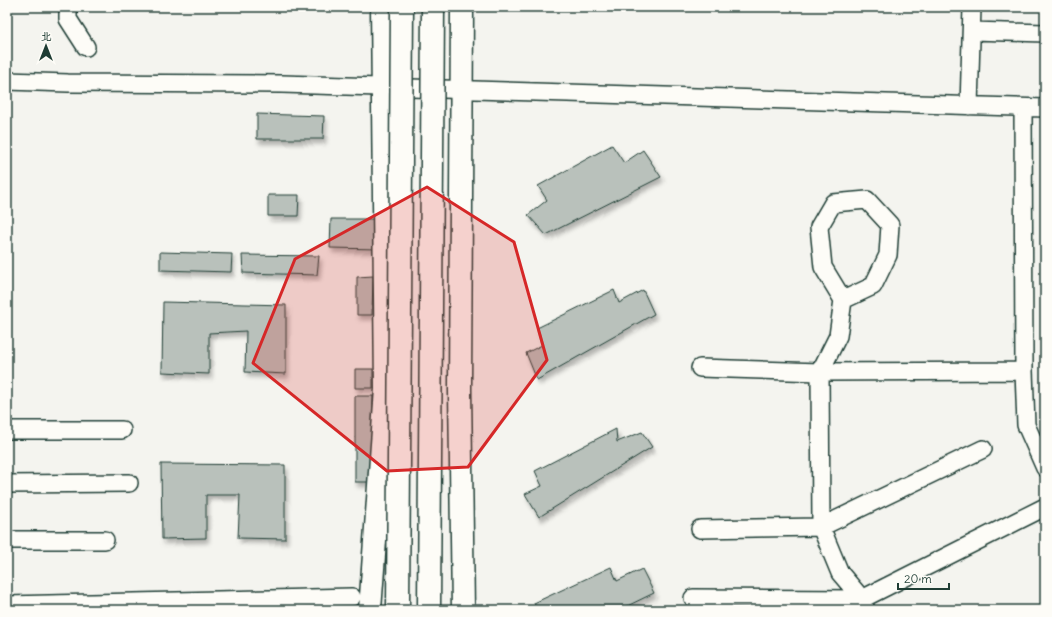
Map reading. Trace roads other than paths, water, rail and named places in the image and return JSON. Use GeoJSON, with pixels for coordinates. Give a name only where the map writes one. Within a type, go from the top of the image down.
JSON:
{"type":"FeatureCollection","features":[{"type":"Feature","properties":{"kind":"main road"},"geometry":{"type":"LineString","coordinates":[[370,610],[386,389],[382,7]]}},
{"type":"Feature","properties":{"kind":"main road"},"geometry":{"type":"LineString","coordinates":[[398,610],[402,7]]}},
{"type":"Feature","properties":{"kind":"main road"},"geometry":{"type":"LineString","coordinates":[[429,610],[432,7]]}},
{"type":"Feature","properties":{"kind":"main road"},"geometry":{"type":"LineString","coordinates":[[462,7],[460,390],[462,610]]}},
{"type":"Feature","properties":{"kind":"street"},"geometry":{"type":"LineString","coordinates":[[68,7],[68,19],[86,47]]}},
{"type":"Feature","properties":{"kind":"street"},"geometry":{"type":"LineString","coordinates":[[969,106],[972,7]]}},
{"type":"Feature","properties":{"kind":"street"},"geometry":{"type":"LineString","coordinates":[[972,31],[1045,33]]}},
{"type":"Feature","properties":{"kind":"street"},"geometry":{"type":"LineString","coordinates":[[7,81],[76,83],[282,84],[1045,108]]}},
{"type":"Feature","properties":{"kind":"street"},"geometry":{"type":"LineString","coordinates":[[1023,108],[1024,371],[1026,425],[1045,468]]}},
{"type":"Feature","properties":{"kind":"street"},"geometry":{"type":"LineString","coordinates":[[843,300],[873,286],[888,255],[890,225],[867,200],[833,202],[819,227],[823,267],[843,300],[838,336],[820,372],[821,527],[840,573],[864,605]]}},
{"type":"Feature","properties":{"kind":"street"},"geometry":{"type":"LineString","coordinates":[[700,368],[820,372],[1024,371]]}},
{"type":"Feature","properties":{"kind":"street"},"geometry":{"type":"LineString","coordinates":[[7,430],[122,430]]}},
{"type":"Feature","properties":{"kind":"street"},"geometry":{"type":"LineString","coordinates":[[700,529],[821,527],[983,449]]}},
{"type":"Feature","properties":{"kind":"street"},"geometry":{"type":"LineString","coordinates":[[7,484],[129,483]]}},
{"type":"Feature","properties":{"kind":"street"},"geometry":{"type":"LineString","coordinates":[[694,598],[864,605],[1045,507]]}},
{"type":"Feature","properties":{"kind":"street"},"geometry":{"type":"LineString","coordinates":[[7,540],[105,540]]}},
{"type":"Feature","properties":{"kind":"street"},"geometry":{"type":"LineString","coordinates":[[7,605],[132,606],[352,597]]}}]}
